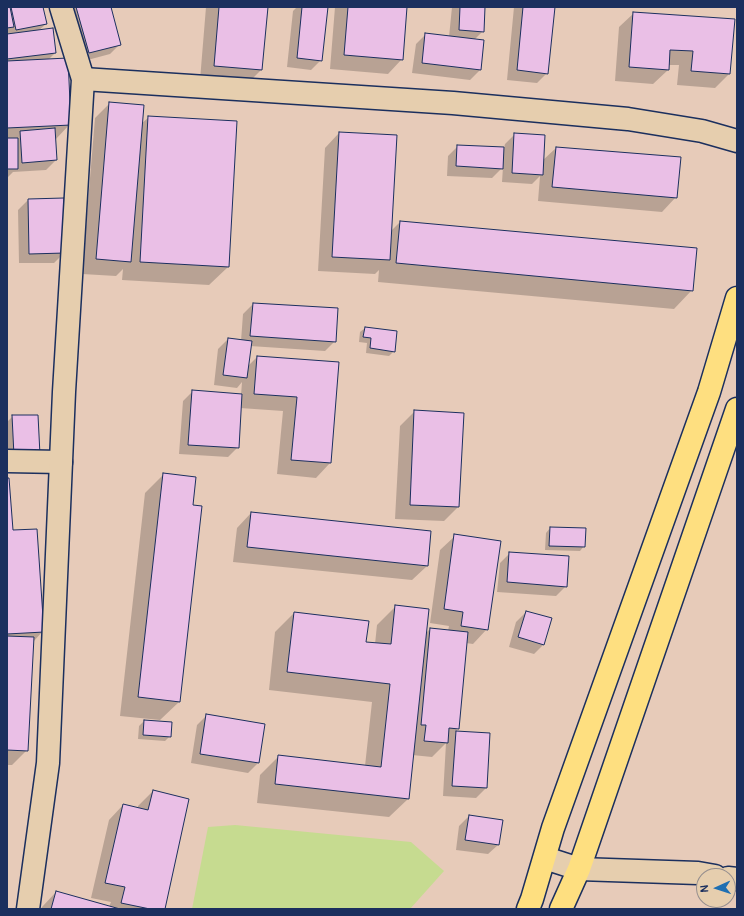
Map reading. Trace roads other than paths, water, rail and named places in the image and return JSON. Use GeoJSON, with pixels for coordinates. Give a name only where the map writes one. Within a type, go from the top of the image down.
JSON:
{"type":"FeatureCollection","features":[{"type":"Feature","properties":{"kind":"main road"},"geometry":{"type":"LineString","coordinates":[[528,909],[545,858],[553,828],[709,392],[737,298]]}},
{"type":"Feature","properties":{"kind":"main road"},"geometry":{"type":"LineString","coordinates":[[561,909],[579,869],[737,409]]}},
{"type":"Feature","properties":{"kind":"street"},"geometry":{"type":"LineString","coordinates":[[28,909],[48,763],[64,392],[83,78],[61,7]]}},
{"type":"Feature","properties":{"kind":"street"},"geometry":{"type":"LineString","coordinates":[[83,78],[453,103],[620,118],[702,131],[737,141]]}},
{"type":"Feature","properties":{"kind":"street"},"geometry":{"type":"LineString","coordinates":[[7,461],[61,462]]}},
{"type":"Feature","properties":{"kind":"street"},"geometry":{"type":"LineString","coordinates":[[545,858],[579,869],[696,874]]}}]}
